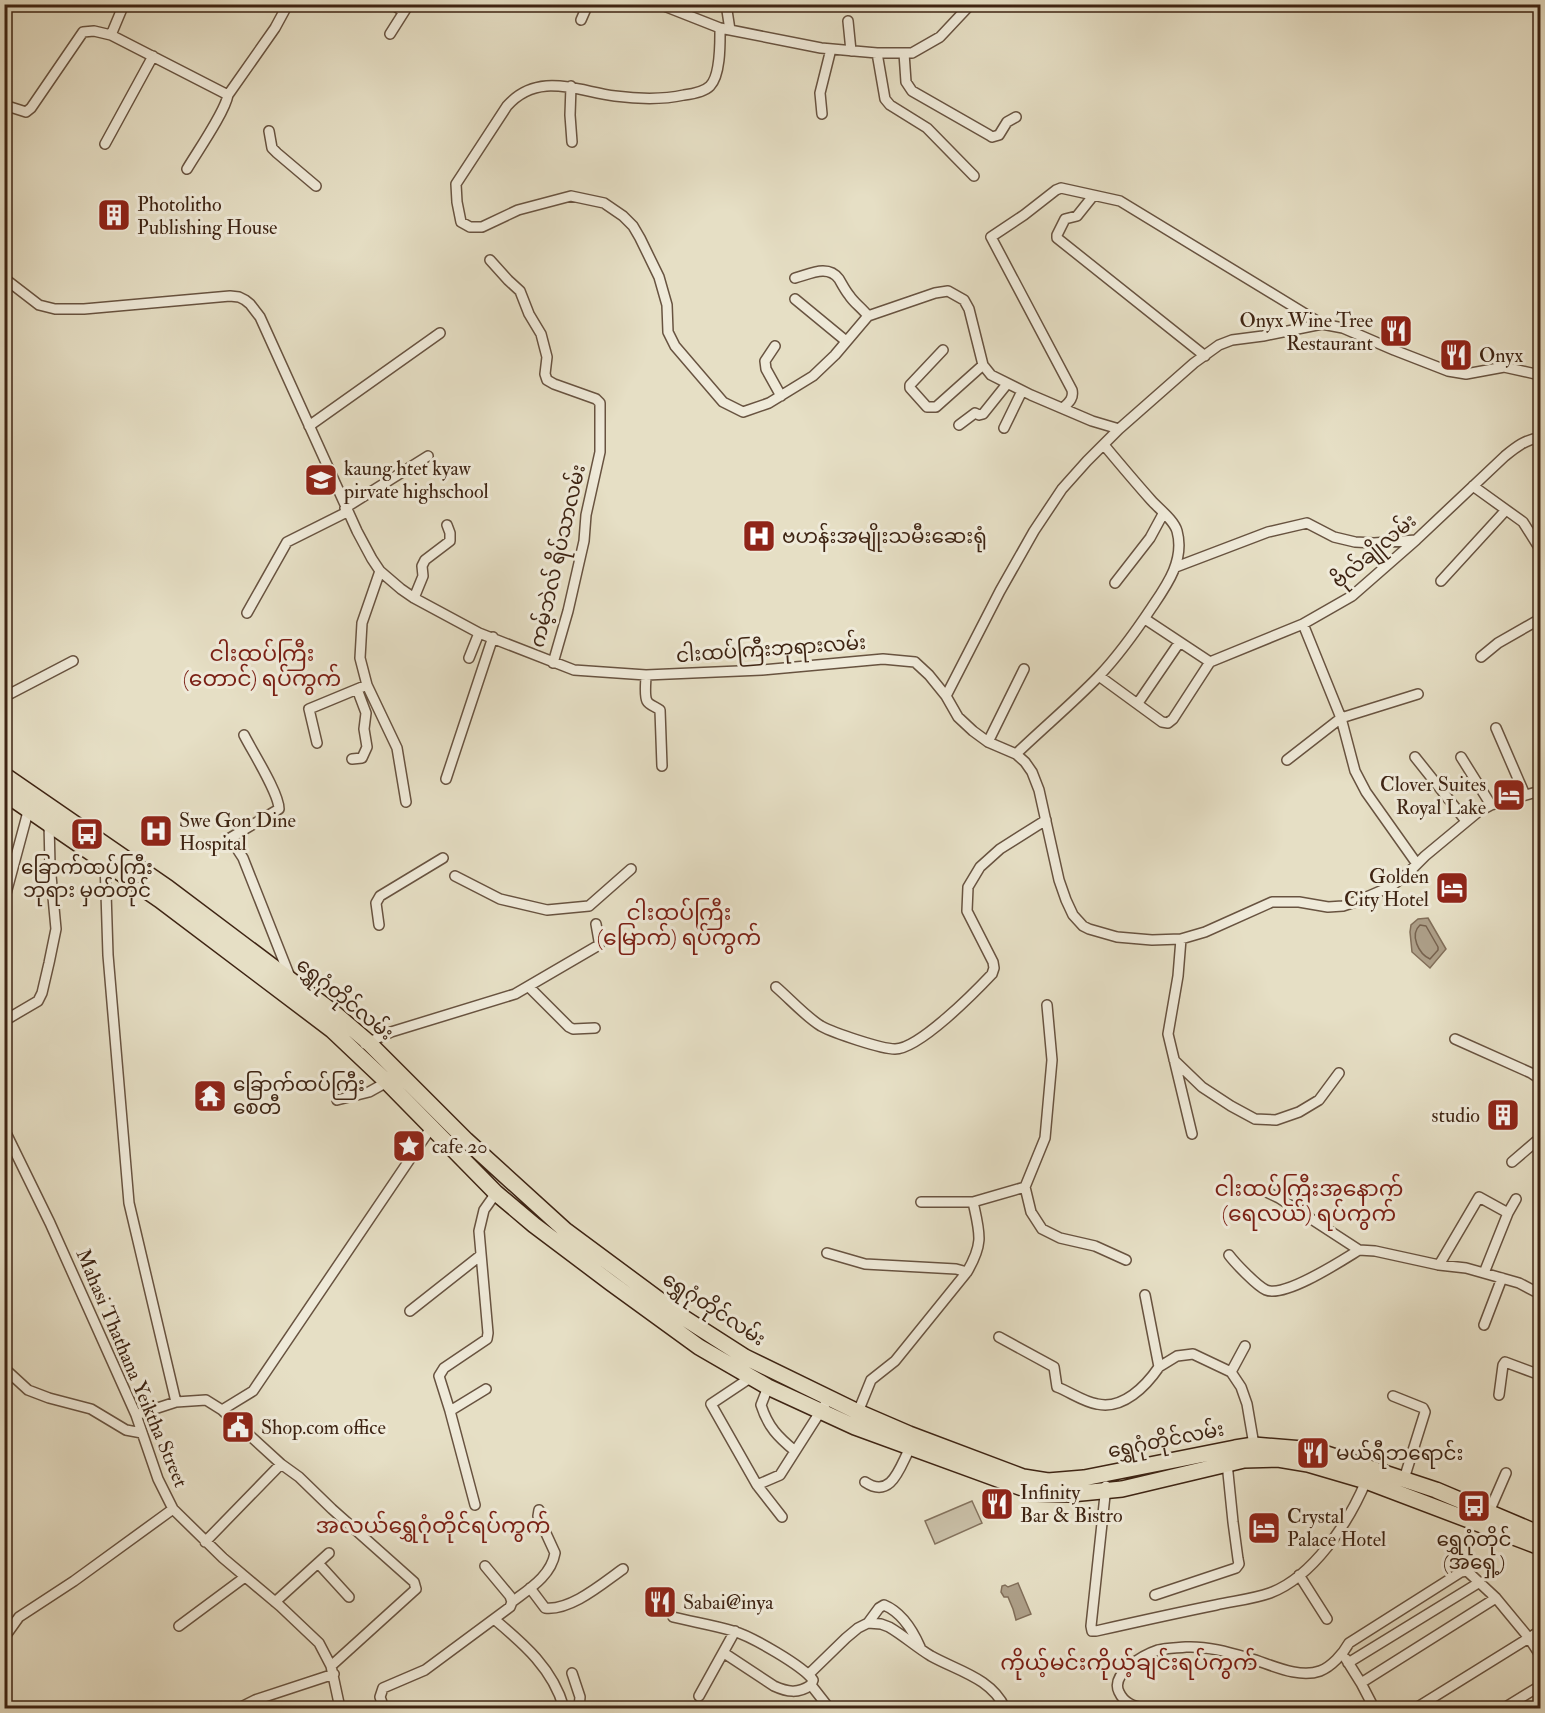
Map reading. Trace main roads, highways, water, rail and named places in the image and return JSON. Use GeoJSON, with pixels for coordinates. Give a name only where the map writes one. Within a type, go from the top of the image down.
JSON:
{"type":"FeatureCollection","features":[{"type":"Feature","properties":{"kind":"main road","name":"ရွှေဂုံတိုင်လမ်း"},"geometry":{"type":"LineString","coordinates":[[4,775],[32,803],[168,888],[333,1012],[368,1042],[466,1140],[565,1230],[681,1316],[745,1357],[858,1412],[1023,1477],[1048,1481],[1084,1478],[1254,1445],[1315,1450],[1436,1490],[1540,1534]]}},
{"type":"Feature","properties":{"kind":"main road","name":"ရွှေဂုံတိုင်လမ်း"},"geometry":{"type":"LineString","coordinates":[[4,793],[32,803]]}},
{"type":"Feature","properties":{"kind":"main road","name":"ရွှေဂုံတိုင်လမ်း"},"geometry":{"type":"LineString","coordinates":[[52,816],[105,861],[332,1030],[387,1082],[496,1193],[543,1232],[699,1347],[768,1387],[821,1412],[910,1448],[1036,1493],[1071,1494],[1122,1489],[1227,1463],[1278,1459],[1308,1464],[1366,1481],[1540,1547]]}},
{"type":"Feature","properties":{"kind":"water"},"geometry":{"type":"Polygon","coordinates":[[[1428,918],[1446,949],[1430,968],[1412,952],[1410,932],[1411,925],[1418,919],[1428,918]]]}},
{"type":"Feature","properties":{"kind":"water"},"geometry":{"type":"Polygon","coordinates":[[[1018,1583],[1031,1614],[1016,1620],[1008,1597],[1004,1597],[1001,1592],[1002,1586],[1008,1587],[1018,1583]]]}},
{"type":"Feature","properties":{"kind":"place","name":"Photolitho Publishing House"},"geometry":{"type":"Point","coordinates":[114,215]}},
{"type":"Feature","properties":{"kind":"place","name":"Onyx Wine Tree Restaurant"},"geometry":{"type":"Point","coordinates":[1396,331]}},
{"type":"Feature","properties":{"kind":"place","name":"Onyx"},"geometry":{"type":"Point","coordinates":[1456,355]}},
{"type":"Feature","properties":{"kind":"place","name":"kaung htet kyaw pirvate highschool"},"geometry":{"type":"Point","coordinates":[321,480]}},
{"type":"Feature","properties":{"kind":"place","name":"ဗဟန်းအမျိုးသမီးဆေးရုံ"},"geometry":{"type":"Point","coordinates":[759,536]}},
{"type":"Feature","properties":{"kind":"place","name":"Clover Suites Royal Lake"},"geometry":{"type":"Point","coordinates":[1509,795]}},
{"type":"Feature","properties":{"kind":"place","name":"Swe Gon Dine Hospital"},"geometry":{"type":"Point","coordinates":[156,831]}},
{"type":"Feature","properties":{"kind":"place","name":"ခြောက်ထပ်ကြီး ဘုရား မှတ်တိုင်"},"geometry":{"type":"Point","coordinates":[87,834]}},
{"type":"Feature","properties":{"kind":"place","name":"Golden City Hotel"},"geometry":{"type":"Point","coordinates":[1452,888]}},
{"type":"Feature","properties":{"kind":"place","name":"ခြောက်ထပ်ကြီး စေတီ"},"geometry":{"type":"Point","coordinates":[210,1096]}},
{"type":"Feature","properties":{"kind":"place","name":"studio"},"geometry":{"type":"Point","coordinates":[1503,1115]}},
{"type":"Feature","properties":{"kind":"place","name":"cafe 20"},"geometry":{"type":"Point","coordinates":[409,1146]}},
{"type":"Feature","properties":{"kind":"place","name":"Shop.com office"},"geometry":{"type":"Point","coordinates":[238,1427]}},
{"type":"Feature","properties":{"kind":"place","name":"မယ်ရီဘရောင်း"},"geometry":{"type":"Point","coordinates":[1313,1453]}},
{"type":"Feature","properties":{"kind":"place","name":"Infinity Bar & Bistro"},"geometry":{"type":"Point","coordinates":[997,1504]}},
{"type":"Feature","properties":{"kind":"place","name":"ရွှေဂုံတိုင် (အရှေ့)"},"geometry":{"type":"Point","coordinates":[1474,1506]}},
{"type":"Feature","properties":{"kind":"place","name":"Crystal Palace Hotel"},"geometry":{"type":"Point","coordinates":[1264,1528]}},
{"type":"Feature","properties":{"kind":"place","name":"Sabai@inya"},"geometry":{"type":"Point","coordinates":[660,1602]}},
{"type":"Feature","properties":{"kind":"district","name":"ငါးထပ်ကြီး (တောင်) ရပ်ကွက်"},"geometry":{"type":"Point","coordinates":[262,666]}},
{"type":"Feature","properties":{"kind":"district","name":"ငါးထပ်ကြီး (မြောက်) ရပ်ကွက်"},"geometry":{"type":"Point","coordinates":[679,926]}},
{"type":"Feature","properties":{"kind":"district","name":"ငါးထပ်ကြီးအနောက် (ရေလယ်) ရပ်ကွက်"},"geometry":{"type":"Point","coordinates":[1309,1202]}},
{"type":"Feature","properties":{"kind":"district","name":"အလယ်ရွှေဂုံတိုင်ရပ်ကွက်"},"geometry":{"type":"Point","coordinates":[433,1526]}},
{"type":"Feature","properties":{"kind":"district","name":"ကိုယ့်မင်းကိုယ့်ချင်းရပ်ကွက်"},"geometry":{"type":"Point","coordinates":[1129,1663]}}]}
